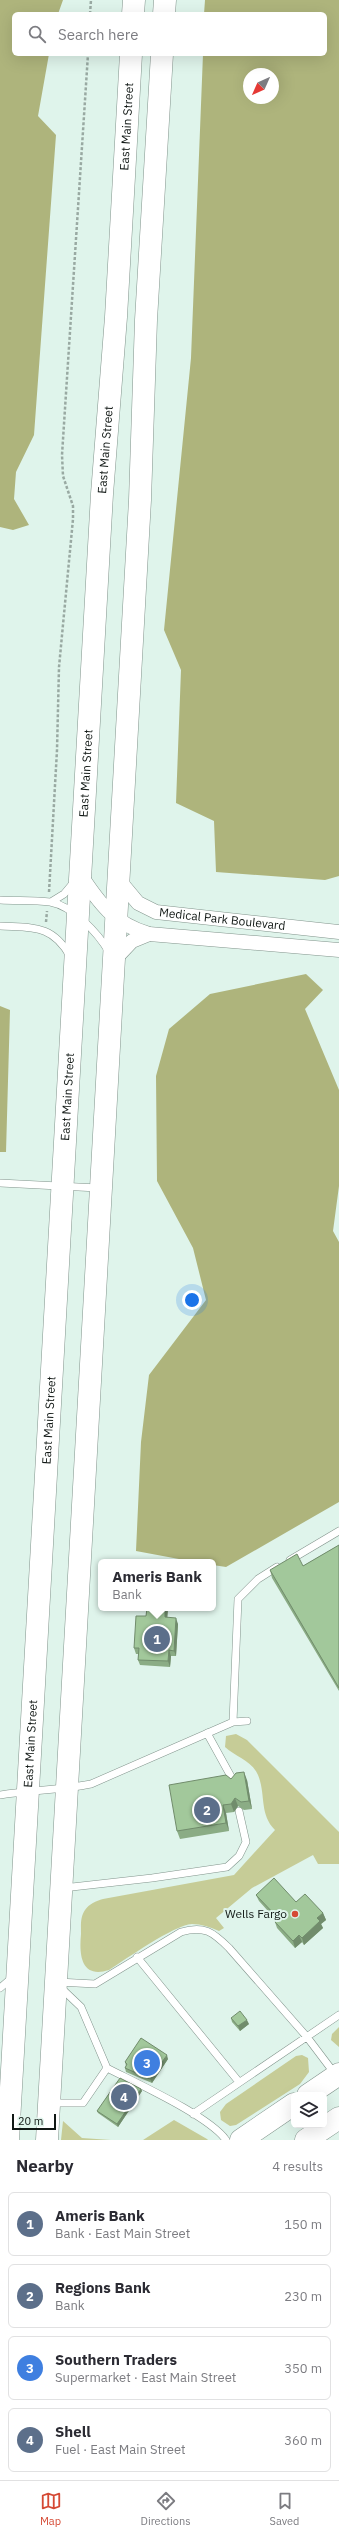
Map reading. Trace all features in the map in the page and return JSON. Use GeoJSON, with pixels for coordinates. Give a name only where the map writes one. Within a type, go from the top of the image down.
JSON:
{"type":"FeatureCollection","features":[{"type":"Feature","properties":{"kind":"highway"},"geometry":{"type":"LineString","coordinates":[[133,12],[134,0]]}},
{"type":"Feature","properties":{"kind":"highway"},"geometry":{"type":"LineString","coordinates":[[164,12],[165,0]]}},
{"type":"Feature","properties":{"kind":"highway","name":"East Main Street"},"geometry":{"type":"LineString","coordinates":[[8,2140],[10,2039],[8,1981],[27,1790],[74,964],[131,56]]}},
{"type":"Feature","properties":{"kind":"highway"},"geometry":{"type":"LineString","coordinates":[[47,2140],[100,1188],[140,508],[146,320],[162,56]]}},
{"type":"Feature","properties":{"kind":"highway"},"geometry":{"type":"LineString","coordinates":[[312,2092],[338,2075]]}},
{"type":"Feature","properties":{"kind":"highway"},"geometry":{"type":"LineString","coordinates":[[241,2140],[291,2106]]}},
{"type":"Feature","properties":{"kind":"highway"},"geometry":{"type":"LineString","coordinates":[[306,2140],[339,2118]]}},
{"type":"Feature","properties":{"kind":"street","name":"Medical Park Boulevard"},"geometry":{"type":"LineString","coordinates":[[80,874],[95,898],[116,919],[149,934],[339,950]]}},
{"type":"Feature","properties":{"kind":"street","name":"Medical Park Boulevard"},"geometry":{"type":"LineString","coordinates":[[118,879],[138,903],[156,912],[339,932]]}},
{"type":"Feature","properties":{"kind":"street","name":"Medical Park Boulevard"},"geometry":{"type":"LineString","coordinates":[[114,960],[132,941],[149,934]]}},
{"type":"Feature","properties":{"kind":"lane"},"geometry":{"type":"LineString","coordinates":[[50,902],[72,886],[80,874]]}},
{"type":"Feature","properties":{"kind":"lane"},"geometry":{"type":"LineString","coordinates":[[0,900],[50,902],[77,916],[100,936],[114,960]]}},
{"type":"Feature","properties":{"kind":"lane"},"geometry":{"type":"LineString","coordinates":[[0,926],[38,927],[46,931],[55,936],[64,945],[74,964]]}},
{"type":"Feature","properties":{"kind":"lane"},"geometry":{"type":"LineString","coordinates":[[0,1183],[100,1188]]}},
{"type":"Feature","properties":{"kind":"lane"},"geometry":{"type":"LineString","coordinates":[[233,1722],[238,1599],[258,1579],[339,1531]]}},
{"type":"Feature","properties":{"kind":"lane"},"geometry":{"type":"LineString","coordinates":[[0,1795],[27,1790],[66,1789],[91,1784],[233,1722],[247,1721]]}},
{"type":"Feature","properties":{"kind":"lane"},"geometry":{"type":"LineString","coordinates":[[207,1733],[234,1782]]}},
{"type":"Feature","properties":{"kind":"lane"},"geometry":{"type":"LineString","coordinates":[[61,1888],[152,1878],[227,1867],[239,1856],[246,1842],[239,1811]]}},
{"type":"Feature","properties":{"kind":"lane"},"geometry":{"type":"LineString","coordinates":[[56,1982],[95,1984],[137,1957],[181,1932],[195,1928],[206,1930],[217,1936],[228,1948],[307,2037],[338,2075]]}},
{"type":"Feature","properties":{"kind":"lane"},"geometry":{"type":"LineString","coordinates":[[137,1957],[239,2082]]}},
{"type":"Feature","properties":{"kind":"lane"},"geometry":{"type":"LineString","coordinates":[[56,1982],[81,2007],[107,2068],[193,2114],[219,2130],[226,2140]]}},
{"type":"Feature","properties":{"kind":"lane"},"geometry":{"type":"LineString","coordinates":[[193,2114],[339,2015]]}},
{"type":"Feature","properties":{"kind":"lane"},"geometry":{"type":"LineString","coordinates":[[49,2103],[83,2103],[107,2068]]}},
{"type":"Feature","properties":{"kind":"path"},"geometry":{"type":"LineString","coordinates":[[90,12],[91,0]]}},
{"type":"Feature","properties":{"kind":"path"},"geometry":{"type":"LineString","coordinates":[[46,931],[50,902],[59,668],[73,519],[73,506],[63,476],[62,455],[88,56]]}},
{"type":"Feature","properties":{"kind":"green space"},"geometry":{"type":"Polygon","coordinates":[[[0,0],[63,0],[59,12],[12,12],[12,56],[49,56],[38,116],[56,135],[34,435],[16,472],[14,499],[29,525],[13,530],[0,527],[0,0]]]}},
{"type":"Feature","properties":{"kind":"green space"},"geometry":{"type":"Polygon","coordinates":[[[205,0],[339,0],[339,876],[325,880],[216,872],[214,821],[176,803],[181,670],[164,630],[191,358],[203,56],[327,56],[327,12],[204,12],[205,0]]]}},
{"type":"Feature","properties":{"kind":"green space"},"geometry":{"type":"Polygon","coordinates":[[[306,974],[323,990],[305,1009],[339,1090],[339,1186],[333,1231],[339,1242],[339,1502],[226,1567],[216,1565],[216,1559],[179,1559],[136,1551],[141,1442],[149,1375],[206,1300],[193,1248],[157,1181],[156,1076],[169,1029],[210,994],[306,974]]]}},
{"type":"Feature","properties":{"kind":"green space"},"geometry":{"type":"Polygon","coordinates":[[[0,1006],[10,1010],[6,1152],[0,1152],[0,1006]]]}},
{"type":"Feature","properties":{"kind":"green space"},"geometry":{"type":"Polygon","coordinates":[[[236,1734],[247,1740],[339,1832],[339,1864],[318,1864],[313,1855],[252,1888],[216,1918],[224,1928],[219,1931],[209,1927],[192,1924],[184,1926],[150,1943],[109,1970],[100,1972],[87,1968],[82,1957],[81,1950],[81,1925],[83,1913],[91,1904],[103,1899],[234,1875],[275,1830],[270,1824],[265,1811],[262,1789],[255,1770],[252,1766],[225,1747],[226,1736],[236,1734]]]}},
{"type":"Feature","properties":{"kind":"green space"},"geometry":{"type":"Polygon","coordinates":[[[339,2027],[339,2047],[331,2040],[332,2034],[339,2027]]]}},
{"type":"Feature","properties":{"kind":"green space"},"geometry":{"type":"Polygon","coordinates":[[[302,2055],[308,2058],[309,2072],[300,2084],[236,2125],[230,2126],[221,2120],[220,2112],[226,2104],[296,2056],[302,2055]]]}},
{"type":"Feature","properties":{"kind":"green space"},"geometry":{"type":"Polygon","coordinates":[[[174,2120],[207,2139],[208,2140],[143,2140],[174,2120]]]}},
{"type":"Feature","properties":{"kind":"green space"},"geometry":{"type":"Polygon","coordinates":[[[63,2121],[82,2138],[111,2140],[61,2140],[63,2121]]]}},
{"type":"Feature","properties":{"kind":"building"},"geometry":{"type":"Polygon","coordinates":[[[339,1545],[339,1688],[270,1570],[297,1554],[303,1566],[339,1545]]]}},
{"type":"Feature","properties":{"kind":"building"},"geometry":{"type":"Polygon","coordinates":[[[147,1611],[165,1611],[165,1617],[176,1618],[174,1651],[169,1650],[168,1661],[138,1660],[139,1648],[134,1648],[136,1616],[146,1616],[147,1611]]]}},
{"type":"Feature","properties":{"kind":"building"},"geometry":{"type":"Polygon","coordinates":[[[244,1772],[249,1801],[241,1802],[235,1798],[231,1804],[223,1805],[226,1823],[177,1831],[169,1785],[226,1775],[231,1779],[236,1773],[244,1772]]]}},
{"type":"Feature","properties":{"kind":"building","name":"Wells Fargo"},"geometry":{"type":"Polygon","coordinates":[[[274,1878],[296,1902],[305,1894],[323,1913],[317,1918],[320,1921],[302,1938],[299,1935],[293,1941],[275,1922],[278,1918],[256,1895],[274,1878]]]}},
{"type":"Feature","properties":{"kind":"building"},"geometry":{"type":"Polygon","coordinates":[[[240,2011],[247,2020],[238,2026],[231,2018],[240,2011]]]}},
{"type":"Feature","properties":{"kind":"building"},"geometry":{"type":"Polygon","coordinates":[[[141,2038],[167,2055],[150,2079],[125,2068],[127,2064],[125,2062],[141,2038]]]}},
{"type":"Feature","properties":{"kind":"building"},"geometry":{"type":"Polygon","coordinates":[[[120,2078],[141,2089],[117,2124],[97,2111],[120,2078]]]}},
{"type":"Feature","properties":{"kind":"place","name":"Ameris Bank"},"geometry":{"type":"Point","coordinates":[157,1639]}},
{"type":"Feature","properties":{"kind":"place","name":"Regions Bank"},"geometry":{"type":"Point","coordinates":[207,1810]}},
{"type":"Feature","properties":{"kind":"place","name":"Wells Fargo"},"geometry":{"type":"Point","coordinates":[295,1914]}},
{"type":"Feature","properties":{"kind":"place","name":"Southern Traders"},"geometry":{"type":"Point","coordinates":[147,2063]}},
{"type":"Feature","properties":{"kind":"place","name":"Shell"},"geometry":{"type":"Point","coordinates":[124,2097]}}]}
